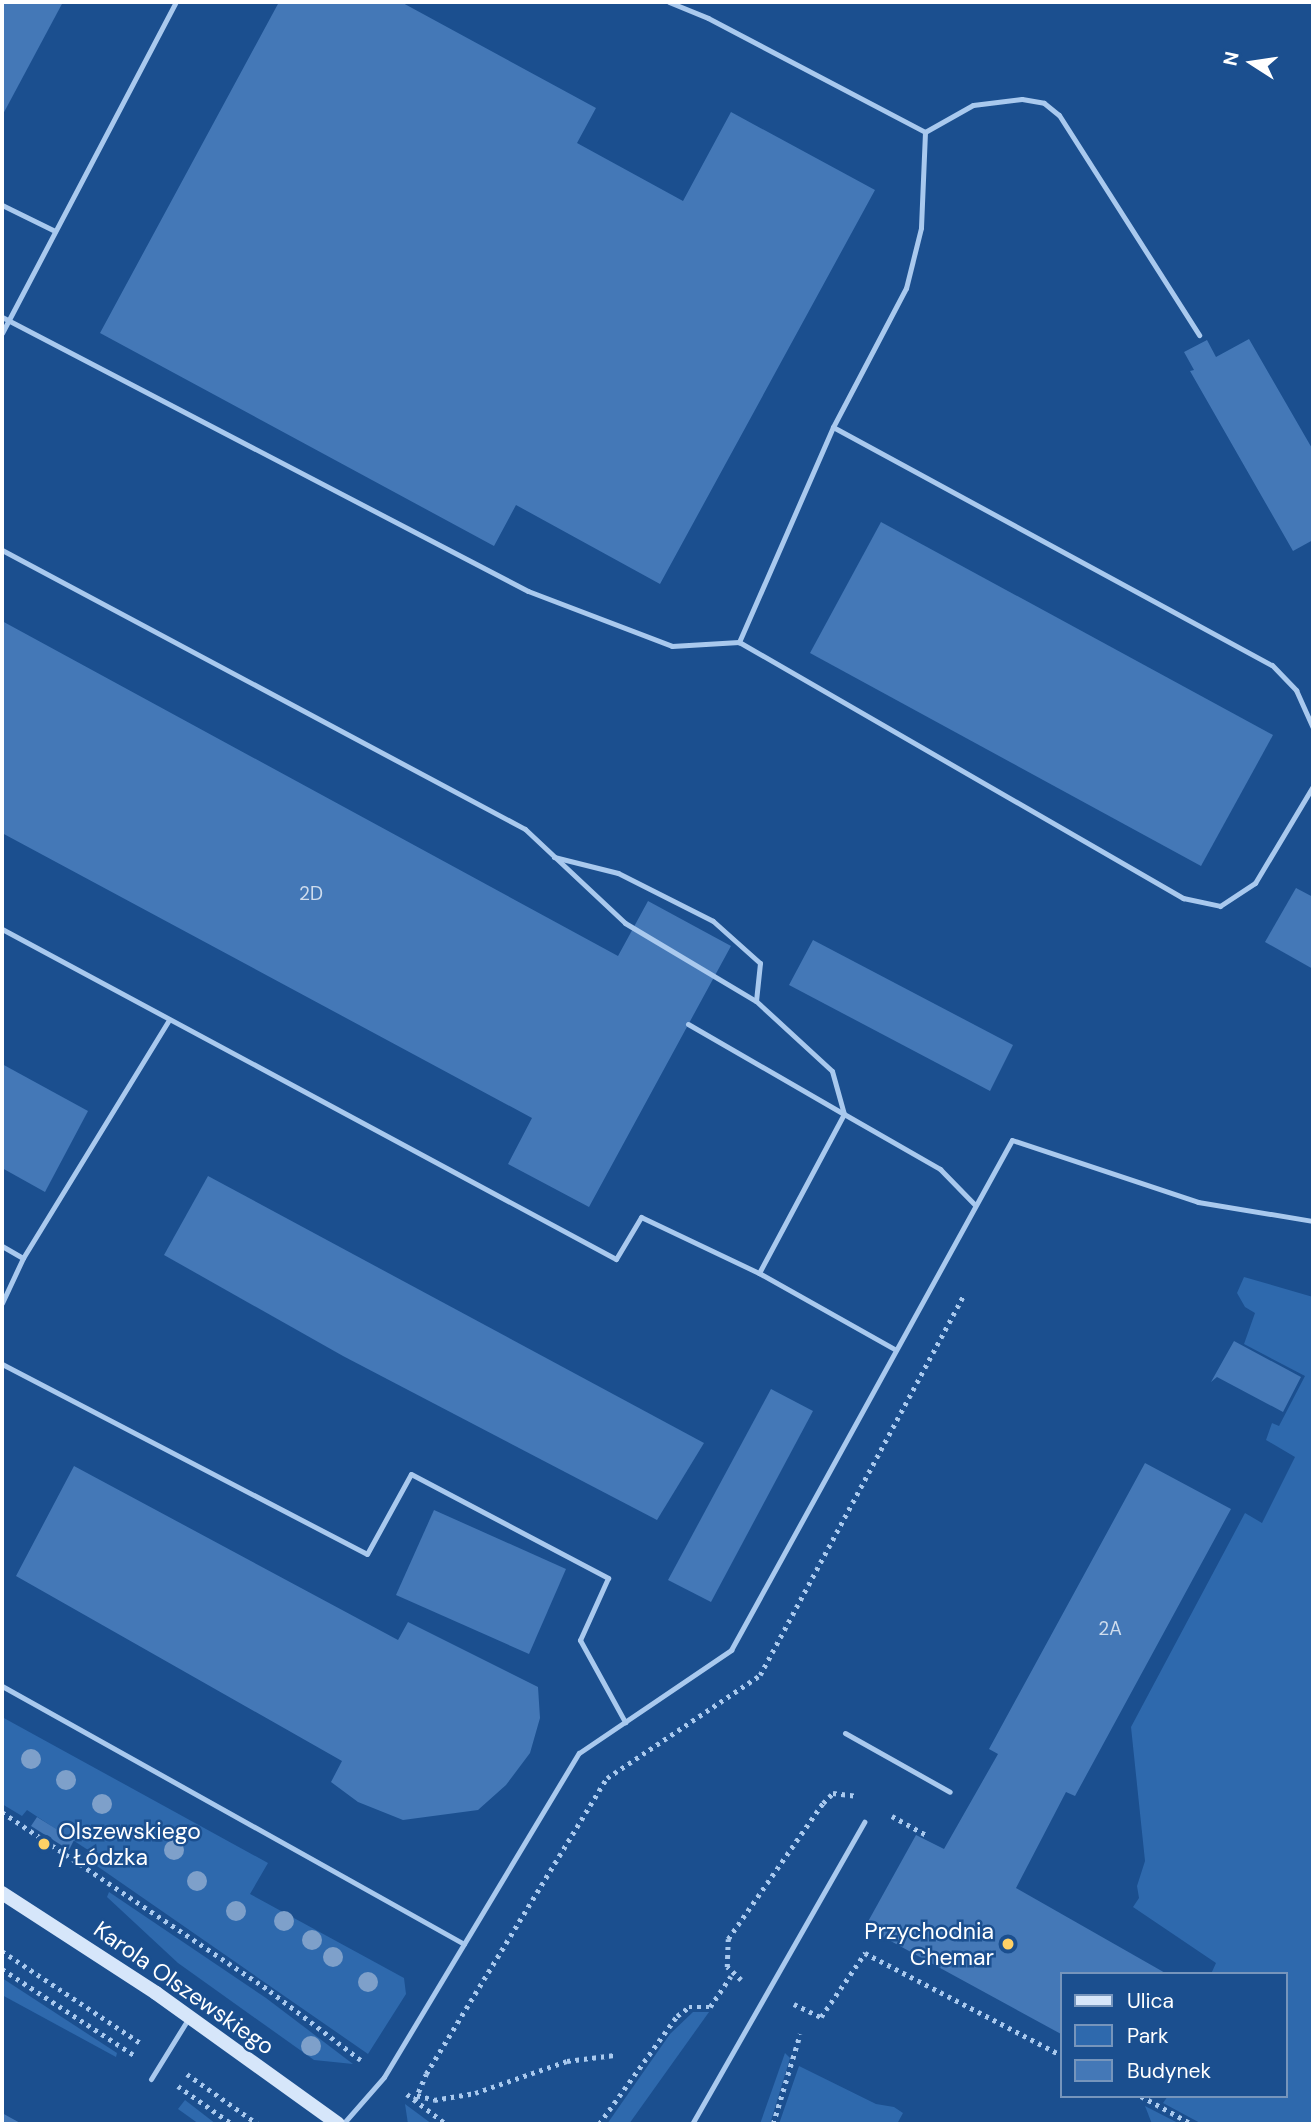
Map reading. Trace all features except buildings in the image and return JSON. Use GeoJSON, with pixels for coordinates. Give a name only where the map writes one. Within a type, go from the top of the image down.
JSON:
{"type":"FeatureCollection","features":[{"type":"Feature","properties":{"kind":"street","name":"Karola Olszewskiego"},"geometry":{"type":"LineString","coordinates":[[2,1893],[189,2017],[340,2124]]}},
{"type":"Feature","properties":{"kind":"lane"},"geometry":{"type":"LineString","coordinates":[[2,333],[176,2]]}},
{"type":"Feature","properties":{"kind":"lane"},"geometry":{"type":"LineString","coordinates":[[669,2],[708,18],[925,132]]}},
{"type":"Feature","properties":{"kind":"lane"},"geometry":{"type":"LineString","coordinates":[[925,132],[973,106],[1022,99],[1044,103],[1059,115],[1199,335]]}},
{"type":"Feature","properties":{"kind":"lane"},"geometry":{"type":"LineString","coordinates":[[739,642],[834,427],[906,288],[921,228],[925,132]]}},
{"type":"Feature","properties":{"kind":"lane"},"geometry":{"type":"LineString","coordinates":[[2,205],[55,231]]}},
{"type":"Feature","properties":{"kind":"lane"},"geometry":{"type":"LineString","coordinates":[[2,317],[528,591],[671,646],[739,642],[1183,898],[1220,906],[1255,883],[1313,786]]}},
{"type":"Feature","properties":{"kind":"lane"},"geometry":{"type":"LineString","coordinates":[[834,427],[1272,665],[1296,690],[1313,728]]}},
{"type":"Feature","properties":{"kind":"lane"},"geometry":{"type":"LineString","coordinates":[[2,550],[525,829],[625,923],[757,1001],[832,1071],[844,1114],[759,1273]]}},
{"type":"Feature","properties":{"kind":"lane"},"geometry":{"type":"LineString","coordinates":[[551,856],[618,873],[713,921],[760,963],[757,1001]]}},
{"type":"Feature","properties":{"kind":"lane"},"geometry":{"type":"LineString","coordinates":[[2,929],[168,1021],[616,1259],[641,1217],[759,1273],[896,1350]]}},
{"type":"Feature","properties":{"kind":"lane"},"geometry":{"type":"LineString","coordinates":[[2,1303],[23,1258],[168,1021]]}},
{"type":"Feature","properties":{"kind":"lane"},"geometry":{"type":"LineString","coordinates":[[688,1024],[940,1169],[975,1205]]}},
{"type":"Feature","properties":{"kind":"lane"},"geometry":{"type":"LineString","coordinates":[[340,2124],[384,2077],[579,1753],[731,1650],[1012,1140],[1198,1202],[1313,1222]]}},
{"type":"Feature","properties":{"kind":"lane"},"geometry":{"type":"LineString","coordinates":[[2,1246],[23,1258]]}},
{"type":"Feature","properties":{"kind":"lane"},"geometry":{"type":"LineString","coordinates":[[2,1364],[366,1554],[411,1474],[608,1578],[580,1640],[625,1722]]}},
{"type":"Feature","properties":{"kind":"lane"},"geometry":{"type":"LineString","coordinates":[[2,1686],[464,1944]]}},
{"type":"Feature","properties":{"kind":"lane"},"geometry":{"type":"LineString","coordinates":[[845,1732],[950,1792]]}},
{"type":"Feature","properties":{"kind":"lane"},"geometry":{"type":"LineString","coordinates":[[692,2124],[764,1991],[864,1822]]}},
{"type":"Feature","properties":{"kind":"lane"},"geometry":{"type":"LineString","coordinates":[[151,2079],[189,2017]]}},
{"type":"Feature","properties":{"kind":"path"},"geometry":{"type":"LineString","coordinates":[[599,2124],[677,2016],[689,2007],[710,2007],[731,1976],[725,1954],[728,1939],[823,1803],[833,1793],[843,1791],[864,1800]]}},
{"type":"Feature","properties":{"kind":"path"},"geometry":{"type":"LineString","coordinates":[[2,1811],[270,1992],[446,2124]]}},
{"type":"Feature","properties":{"kind":"path"},"geometry":{"type":"LineString","coordinates":[[888,1814],[925,1834]]}},
{"type":"Feature","properties":{"kind":"path"},"geometry":{"type":"LineString","coordinates":[[2,1951],[258,2124]]}},
{"type":"Feature","properties":{"kind":"path"},"geometry":{"type":"LineString","coordinates":[[731,1976],[821,2017],[865,1954],[1060,2054]]}},
{"type":"Feature","properties":{"kind":"path"},"geometry":{"type":"LineString","coordinates":[[2,1969],[232,2124]]}},
{"type":"Feature","properties":{"kind":"path"},"geometry":{"type":"LineString","coordinates":[[773,2124],[800,2034]]}},
{"type":"Feature","properties":{"kind":"path"},"geometry":{"type":"LineString","coordinates":[[417,2095],[434,2100],[475,2093],[567,2061],[615,2055]]}},
{"type":"Feature","properties":{"kind":"path"},"geometry":{"type":"LineString","coordinates":[[1144,2098],[1192,2124]]}},
{"type":"Feature","properties":{"kind":"green space"},"geometry":{"type":"Polygon","coordinates":[[[1244,1277],[1313,1297],[1313,2124],[1202,2124],[1163,2103],[1167,2098],[1287,2098],[1287,1972],[1212,1972],[1216,1963],[1133,1907],[1139,1898],[1137,1886],[1145,1861],[1131,1727],[1245,1513],[1262,1523],[1295,1457],[1266,1440],[1272,1423],[1279,1426],[1305,1376],[1244,1344],[1255,1313],[1245,1307],[1237,1293],[1244,1277]]]}},
{"type":"Feature","properties":{"kind":"green space"},"geometry":{"type":"Polygon","coordinates":[[[2,1717],[268,1863],[250,1894],[404,1978],[406,1994],[368,2054],[84,1857],[88,1850],[27,1810],[22,1816],[2,1804],[2,1717]]]}},
{"type":"Feature","properties":{"kind":"green space"},"geometry":{"type":"Polygon","coordinates":[[[109,1892],[266,1998],[353,2064],[314,2060],[178,1963],[107,1897],[109,1892]]]}},
{"type":"Feature","properties":{"kind":"green space"},"geometry":{"type":"Polygon","coordinates":[[[2,1978],[117,2053],[116,2057],[2,1995],[2,1978]]]}},
{"type":"Feature","properties":{"kind":"green space"},"geometry":{"type":"Polygon","coordinates":[[[693,2012],[709,2012],[629,2124],[607,2124],[670,2034],[693,2012]]]}},
{"type":"Feature","properties":{"kind":"green space"},"geometry":{"type":"Polygon","coordinates":[[[785,2053],[790,2058],[770,2124],[760,2124],[785,2053]]]}},
{"type":"Feature","properties":{"kind":"green space"},"geometry":{"type":"Polygon","coordinates":[[[799,2066],[876,2104],[894,2107],[903,2113],[897,2124],[779,2124],[799,2066]]]}},
{"type":"Feature","properties":{"kind":"green space"},"geometry":{"type":"Polygon","coordinates":[[[185,2100],[216,2124],[199,2124],[178,2109],[185,2100]]]}},
{"type":"Feature","properties":{"kind":"green space"},"geometry":{"type":"Polygon","coordinates":[[[405,2104],[432,2124],[408,2124],[405,2104]]]}},
{"type":"Feature","properties":{"kind":"green space"},"geometry":{"type":"Polygon","coordinates":[[[1145,2106],[1180,2124],[1152,2124],[1145,2106]]]}},
{"type":"Feature","properties":{"kind":"place","name":"Olszewskiego / Łódzka"},"geometry":{"type":"Point","coordinates":[44,1844]}},
{"type":"Feature","properties":{"kind":"place","name":"Przychodnia Chemar"},"geometry":{"type":"Point","coordinates":[1008,1944]}}]}
